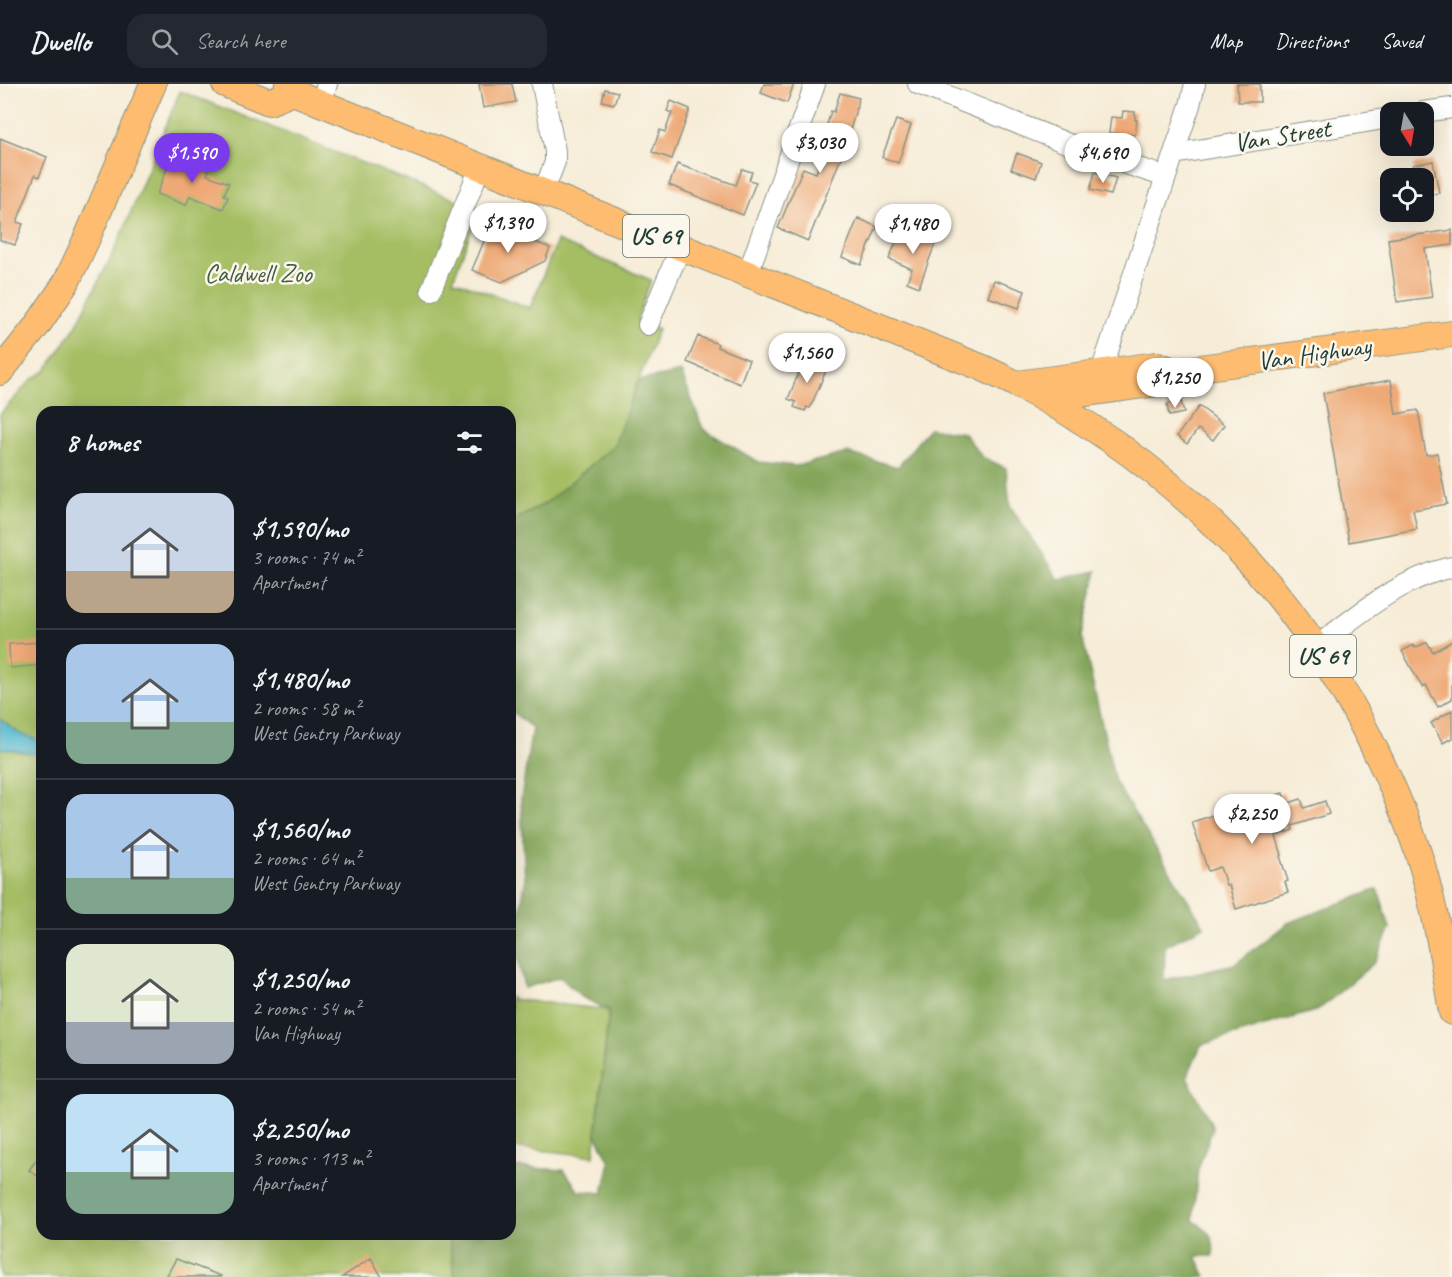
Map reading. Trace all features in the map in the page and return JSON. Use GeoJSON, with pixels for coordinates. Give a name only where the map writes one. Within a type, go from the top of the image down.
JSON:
{"type":"FeatureCollection","features":[{"type":"Feature","properties":{"kind":"main road"},"geometry":{"type":"LineString","coordinates":[[0,372],[36,327],[66,283],[153,84]]}},
{"type":"Feature","properties":{"kind":"main road","name":"US 69"},"geometry":{"type":"LineString","coordinates":[[225,84],[269,102],[291,88],[324,94],[480,167],[938,348],[1046,399],[1129,451],[1199,509],[1248,559],[1317,646],[1354,706],[1410,831],[1422,864],[1431,899],[1452,1011]]}},
{"type":"Feature","properties":{"kind":"main road","name":"Van Highway"},"geometry":{"type":"LineString","coordinates":[[1046,399],[1158,383],[1176,372],[1452,334]]}},
{"type":"Feature","properties":{"kind":"main road","name":"Van Highway"},"geometry":{"type":"LineString","coordinates":[[1017,384],[1157,365],[1176,372]]}},
{"type":"Feature","properties":{"kind":"street"},"geometry":{"type":"LineString","coordinates":[[542,84],[555,151],[555,162],[543,193]]}},
{"type":"Feature","properties":{"kind":"street"},"geometry":{"type":"LineString","coordinates":[[748,273],[815,84]]}},
{"type":"Feature","properties":{"kind":"street"},"geometry":{"type":"LineString","coordinates":[[918,84],[1089,152],[1166,177]]}},
{"type":"Feature","properties":{"kind":"street"},"geometry":{"type":"LineString","coordinates":[[1101,372],[1195,84]]}},
{"type":"Feature","properties":{"kind":"street"},"geometry":{"type":"LineString","coordinates":[[1434,110],[1452,108]]}},
{"type":"Feature","properties":{"kind":"street","name":"Van Street"},"geometry":{"type":"LineString","coordinates":[[1174,154],[1380,120]]}},
{"type":"Feature","properties":{"kind":"street"},"geometry":{"type":"LineString","coordinates":[[431,290],[480,167]]}},
{"type":"Feature","properties":{"kind":"street"},"geometry":{"type":"LineString","coordinates":[[648,325],[681,246]]}},
{"type":"Feature","properties":{"kind":"street"},"geometry":{"type":"LineString","coordinates":[[1317,646],[1389,592],[1452,567]]}},
{"type":"Feature","properties":{"kind":"green space","name":"Caldwell Zoo"},"geometry":{"type":"Polygon","coordinates":[[[180,91],[479,209],[453,280],[530,308],[557,241],[651,280],[637,319],[658,329],[614,446],[546,503],[516,520],[516,406],[36,406],[36,1240],[449,1240],[455,1277],[0,1277],[0,414],[32,379],[46,371],[76,326],[119,241],[180,91]]]}},
{"type":"Feature","properties":{"kind":"green space"},"geometry":{"type":"Polygon","coordinates":[[[681,372],[703,429],[758,462],[796,466],[847,453],[898,467],[929,428],[964,433],[982,457],[1006,468],[1010,506],[1058,579],[1097,571],[1082,636],[1115,782],[1204,926],[1165,946],[1164,980],[1235,964],[1288,923],[1378,889],[1390,928],[1375,962],[1318,1010],[1201,1045],[1187,1077],[1213,1127],[1198,1169],[1193,1220],[1207,1231],[1213,1243],[1213,1256],[1196,1256],[1206,1277],[455,1277],[449,1240],[516,1240],[516,1167],[564,1170],[579,1191],[603,1193],[610,1162],[596,1134],[609,1010],[582,997],[560,977],[524,988],[516,949],[525,883],[521,799],[532,728],[516,715],[516,520],[546,503],[614,446],[638,381],[681,372]]]}},
{"type":"Feature","properties":{"kind":"green space"},"geometry":{"type":"Polygon","coordinates":[[[516,1000],[609,1010],[594,1156],[516,1148],[516,1000]]]}},
{"type":"Feature","properties":{"kind":"water"},"geometry":{"type":"Polygon","coordinates":[[[0,719],[20,734],[36,739],[36,754],[0,748],[0,719]]]}},
{"type":"Feature","properties":{"kind":"building"},"geometry":{"type":"Polygon","coordinates":[[[479,84],[512,84],[516,102],[483,108],[479,84]]]}},
{"type":"Feature","properties":{"kind":"building"},"geometry":{"type":"Polygon","coordinates":[[[764,84],[794,84],[787,103],[761,93],[764,84]]]}},
{"type":"Feature","properties":{"kind":"building"},"geometry":{"type":"Polygon","coordinates":[[[1237,84],[1260,84],[1260,102],[1238,102],[1237,84]]]}},
{"type":"Feature","properties":{"kind":"building"},"geometry":{"type":"Polygon","coordinates":[[[605,89],[618,92],[614,104],[602,101],[605,89]]]}},
{"type":"Feature","properties":{"kind":"building"},"geometry":{"type":"Polygon","coordinates":[[[840,93],[859,98],[846,145],[808,241],[778,228],[803,168],[816,173],[834,130],[826,128],[840,93]]]}},
{"type":"Feature","properties":{"kind":"building"},"geometry":{"type":"Polygon","coordinates":[[[671,101],[690,109],[672,159],[652,152],[660,130],[665,132],[672,113],[667,111],[671,101]]]}},
{"type":"Feature","properties":{"kind":"building"},"geometry":{"type":"Polygon","coordinates":[[[1123,111],[1135,112],[1135,120],[1137,120],[1135,135],[1109,133],[1111,117],[1122,118],[1123,111]]]}},
{"type":"Feature","properties":{"kind":"building"},"geometry":{"type":"Polygon","coordinates":[[[896,120],[911,125],[898,163],[882,157],[896,120]]]}},
{"type":"Feature","properties":{"kind":"building"},"geometry":{"type":"Polygon","coordinates":[[[0,138],[47,157],[39,177],[35,175],[17,222],[23,224],[15,245],[0,240],[0,138]]]}},
{"type":"Feature","properties":{"kind":"building"},"geometry":{"type":"Polygon","coordinates":[[[1017,153],[1041,162],[1036,178],[1011,169],[1017,153]]]}},
{"type":"Feature","properties":{"kind":"building"},"geometry":{"type":"Polygon","coordinates":[[[172,156],[209,170],[207,175],[229,183],[224,195],[228,197],[223,209],[190,196],[186,205],[157,194],[172,156]]]}},
{"type":"Feature","properties":{"kind":"building"},"geometry":{"type":"Polygon","coordinates":[[[1433,161],[1439,193],[1434,194],[1434,168],[1414,168],[1413,165],[1433,161]]]}},
{"type":"Feature","properties":{"kind":"building"},"geometry":{"type":"Polygon","coordinates":[[[677,164],[736,185],[742,169],[752,172],[749,180],[756,182],[743,215],[669,185],[677,164]]]}},
{"type":"Feature","properties":{"kind":"building"},"geometry":{"type":"Polygon","coordinates":[[[1095,172],[1116,178],[1111,195],[1090,190],[1095,172]]]}},
{"type":"Feature","properties":{"kind":"building"},"geometry":{"type":"Polygon","coordinates":[[[858,218],[877,227],[861,265],[842,257],[858,218]]]}},
{"type":"Feature","properties":{"kind":"building"},"geometry":{"type":"Polygon","coordinates":[[[492,222],[516,230],[524,235],[523,237],[550,248],[545,261],[502,282],[472,270],[492,222]]]}},
{"type":"Feature","properties":{"kind":"building"},"geometry":{"type":"Polygon","coordinates":[[[901,230],[935,244],[919,287],[907,282],[912,269],[889,259],[901,230]]]}},
{"type":"Feature","properties":{"kind":"building"},"geometry":{"type":"Polygon","coordinates":[[[1452,230],[1452,245],[1425,249],[1432,297],[1397,302],[1388,239],[1452,230]]]}},
{"type":"Feature","properties":{"kind":"building"},"geometry":{"type":"Polygon","coordinates":[[[994,280],[1025,291],[1019,308],[988,297],[994,280]]]}},
{"type":"Feature","properties":{"kind":"building"},"geometry":{"type":"Polygon","coordinates":[[[698,336],[718,344],[717,347],[749,360],[740,384],[687,362],[698,336]]]}},
{"type":"Feature","properties":{"kind":"building"},"geometry":{"type":"Polygon","coordinates":[[[805,357],[828,366],[810,408],[807,407],[805,411],[794,407],[796,402],[788,399],[805,357]]]}},
{"type":"Feature","properties":{"kind":"building"},"geometry":{"type":"Polygon","coordinates":[[[1391,380],[1396,414],[1418,410],[1426,455],[1437,453],[1447,504],[1413,510],[1417,529],[1349,542],[1323,393],[1391,380]]]}},
{"type":"Feature","properties":{"kind":"building"},"geometry":{"type":"Polygon","coordinates":[[[1181,401],[1184,413],[1169,416],[1167,404],[1181,401]]]}},
{"type":"Feature","properties":{"kind":"building"},"geometry":{"type":"Polygon","coordinates":[[[1199,406],[1224,425],[1213,440],[1198,429],[1187,444],[1177,436],[1199,406]]]}},
{"type":"Feature","properties":{"kind":"building"},"geometry":{"type":"Polygon","coordinates":[[[1452,641],[1452,699],[1438,707],[1426,685],[1422,687],[1402,651],[1427,642],[1433,652],[1452,641]]]}},
{"type":"Feature","properties":{"kind":"building"},"geometry":{"type":"Polygon","coordinates":[[[36,642],[36,666],[10,668],[9,644],[36,642]]]}},
{"type":"Feature","properties":{"kind":"building"},"geometry":{"type":"Polygon","coordinates":[[[1452,710],[1452,738],[1443,743],[1431,723],[1452,710]]]}},
{"type":"Feature","properties":{"kind":"building"},"geometry":{"type":"Polygon","coordinates":[[[1283,793],[1286,804],[1301,799],[1304,808],[1325,801],[1329,814],[1292,826],[1293,830],[1276,836],[1288,881],[1285,882],[1288,892],[1236,909],[1229,885],[1226,885],[1220,867],[1208,871],[1192,822],[1283,793]]]}},
{"type":"Feature","properties":{"kind":"building"},"geometry":{"type":"Polygon","coordinates":[[[36,1160],[36,1175],[29,1170],[36,1160]]]}},
{"type":"Feature","properties":{"kind":"building"},"geometry":{"type":"Polygon","coordinates":[[[371,1258],[382,1277],[342,1277],[371,1258]]]}},
{"type":"Feature","properties":{"kind":"building"},"geometry":{"type":"Polygon","coordinates":[[[176,1259],[221,1276],[166,1277],[176,1259]]]}}]}
